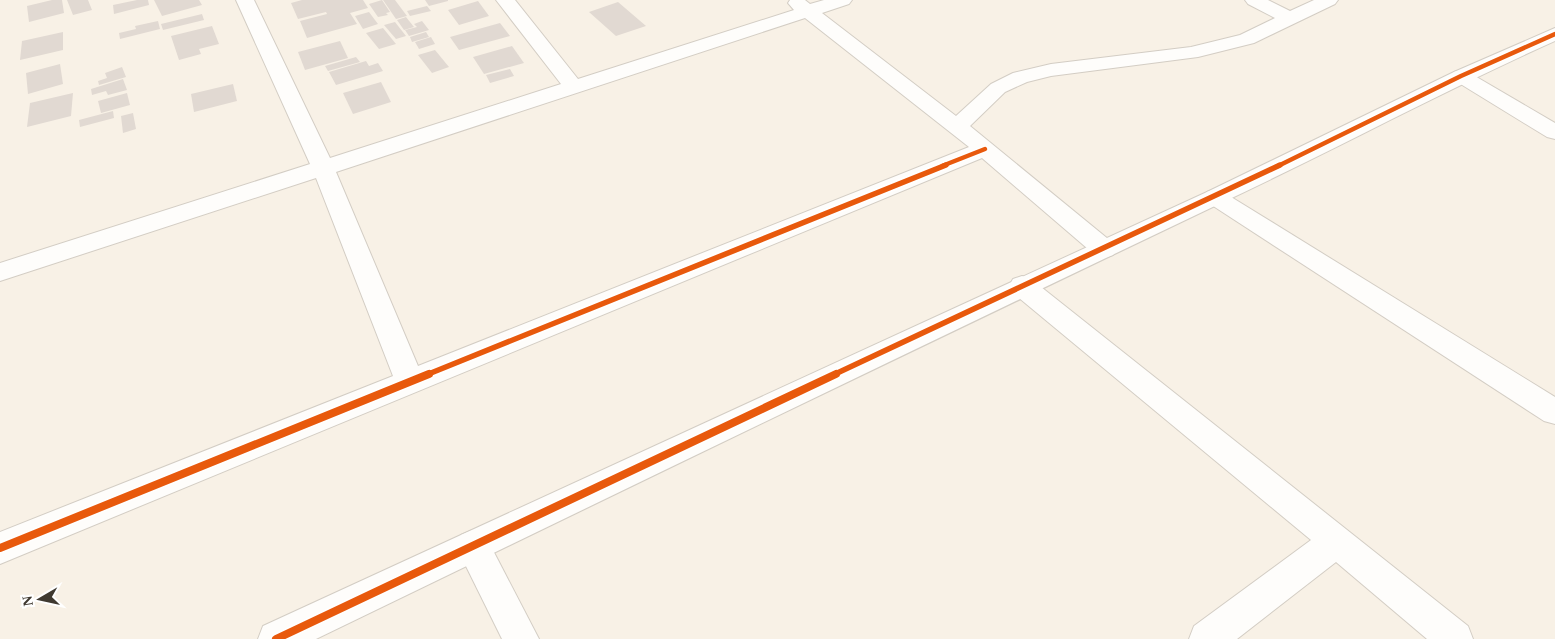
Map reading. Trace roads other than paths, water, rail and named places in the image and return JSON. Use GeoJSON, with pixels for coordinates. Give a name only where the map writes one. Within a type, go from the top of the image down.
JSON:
{"type":"FeatureCollection","features":[{"type":"Feature","properties":{"kind":"street"},"geometry":{"type":"LineString","coordinates":[[245,0],[323,168],[410,381]]}},
{"type":"Feature","properties":{"kind":"street"},"geometry":{"type":"LineString","coordinates":[[505,0],[574,86]]}},
{"type":"Feature","properties":{"kind":"street"},"geometry":{"type":"LineString","coordinates":[[0,272],[574,86],[801,6],[843,0]]}},
{"type":"Feature","properties":{"kind":"street"},"geometry":{"type":"LineString","coordinates":[[1254,0],[1289,18]]}},
{"type":"Feature","properties":{"kind":"street"},"geometry":{"type":"LineString","coordinates":[[956,127],[998,88],[1020,77],[1051,70],[1191,54],[1247,39],[1329,0]]}},
{"type":"Feature","properties":{"kind":"street"},"geometry":{"type":"LineString","coordinates":[[801,6],[984,149],[1104,248]]}},
{"type":"Feature","properties":{"kind":"street"},"geometry":{"type":"LineString","coordinates":[[276,639],[1022,286],[1215,197],[1461,76],[1555,34]]}},
{"type":"Feature","properties":{"kind":"street"},"geometry":{"type":"LineString","coordinates":[[1461,76],[1555,132]]}},
{"type":"Feature","properties":{"kind":"street"},"geometry":{"type":"LineString","coordinates":[[0,548],[984,149]]}},
{"type":"Feature","properties":{"kind":"street"},"geometry":{"type":"LineString","coordinates":[[1215,197],[1555,412]]}},
{"type":"Feature","properties":{"kind":"street"},"geometry":{"type":"LineString","coordinates":[[1022,286],[1455,639]]}},
{"type":"Feature","properties":{"kind":"street"},"geometry":{"type":"LineString","coordinates":[[1207,639],[1337,541]]}},
{"type":"Feature","properties":{"kind":"street"},"geometry":{"type":"LineString","coordinates":[[473,546],[521,639]]}}]}
